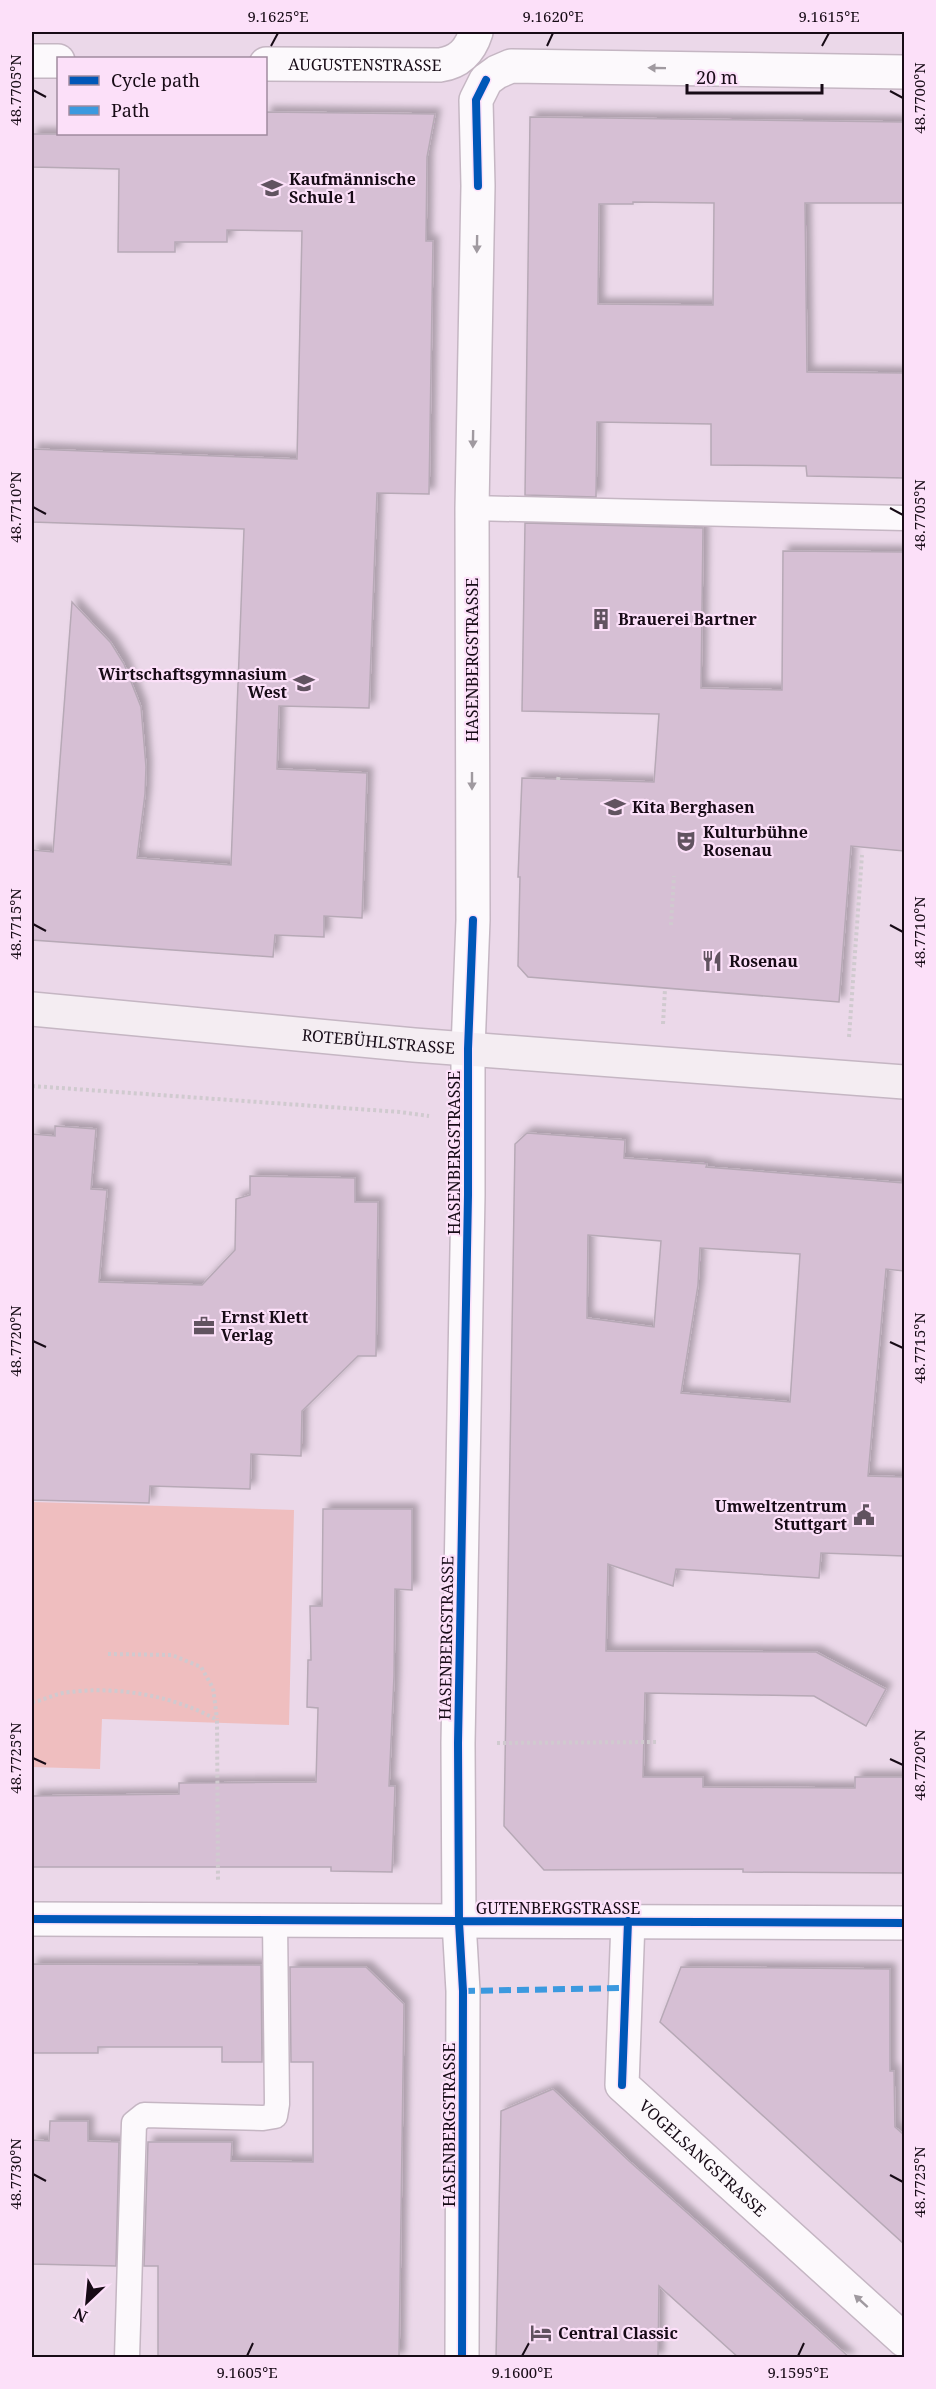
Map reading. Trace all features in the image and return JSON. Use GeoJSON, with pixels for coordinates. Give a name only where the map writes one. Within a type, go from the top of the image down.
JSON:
{"type":"FeatureCollection","features":[{"type":"Feature","properties":{"kind":"main road","name":"ROTEBÜHLSTRASSE"},"geometry":{"type":"LineString","coordinates":[[32,1009],[468,1048],[904,1082]]}},
{"type":"Feature","properties":{"kind":"street","name":"AUGUSTENSTRASSE"},"geometry":{"type":"LineString","coordinates":[[267,64],[440,66],[452,63],[469,44]]}},
{"type":"Feature","properties":{"kind":"street"},"geometry":{"type":"LineString","coordinates":[[32,61],[57,61]]}},
{"type":"Feature","properties":{"kind":"street"},"geometry":{"type":"LineString","coordinates":[[486,81],[497,72],[511,66],[904,72]]}},
{"type":"Feature","properties":{"kind":"street","name":"HASENBERGSTRASSE"},"geometry":{"type":"LineString","coordinates":[[462,2358],[463,1991],[459,1922],[458,1743],[468,1048],[473,920],[472,508],[478,186],[477,100],[486,81]]}},
{"type":"Feature","properties":{"kind":"street","name":"GUTENBERGSTRASSE"},"geometry":{"type":"LineString","coordinates":[[32,1918],[904,1923]]}},
{"type":"Feature","properties":{"kind":"street","name":"VOGELSANGSTRASSE"},"geometry":{"type":"LineString","coordinates":[[628,1921],[621,2085],[904,2340]]}},
{"type":"Feature","properties":{"kind":"lane"},"geometry":{"type":"LineString","coordinates":[[469,44],[486,81]]}},
{"type":"Feature","properties":{"kind":"lane"},"geometry":{"type":"LineString","coordinates":[[472,508],[904,518]]}},
{"type":"Feature","properties":{"kind":"lane"},"geometry":{"type":"LineString","coordinates":[[127,2358],[134,2122],[144,2115],[263,2118],[275,2115],[277,2104],[276,1921]]}},
{"type":"Feature","properties":{"kind":"path"},"geometry":{"type":"LineString","coordinates":[[558,780],[559,774]]}},
{"type":"Feature","properties":{"kind":"path"},"geometry":{"type":"LineString","coordinates":[[847,1077],[862,855]]}},
{"type":"Feature","properties":{"kind":"path"},"geometry":{"type":"LineString","coordinates":[[671,925],[674,876]]}},
{"type":"Feature","properties":{"kind":"path"},"geometry":{"type":"LineString","coordinates":[[32,1086],[400,1112],[468,1122]]}},
{"type":"Feature","properties":{"kind":"path"},"geometry":{"type":"LineString","coordinates":[[108,1654],[172,1656],[201,1667],[213,1688],[217,1720],[218,1920]]}},
{"type":"Feature","properties":{"kind":"path"},"geometry":{"type":"LineString","coordinates":[[32,1702],[62,1693],[109,1690],[195,1707],[217,1720]]}},
{"type":"Feature","properties":{"kind":"path"},"geometry":{"type":"LineString","coordinates":[[458,1743],[658,1742]]}},
{"type":"Feature","properties":{"kind":"shaded area"},"geometry":{"type":"Polygon","coordinates":[[[32,1502],[294,1510],[289,1725],[102,1719],[100,1769],[32,1767],[32,1502]]]}},
{"type":"Feature","properties":{"kind":"building"},"geometry":{"type":"Polygon","coordinates":[[[267,112],[435,114],[427,157],[426,241],[433,241],[429,494],[377,493],[369,708],[279,706],[277,769],[367,773],[362,918],[324,916],[324,937],[275,935],[273,957],[32,940],[32,850],[53,852],[72,602],[111,643],[124,664],[141,707],[146,767],[137,858],[231,865],[244,529],[32,522],[32,449],[297,459],[302,231],[227,230],[227,242],[175,242],[175,252],[118,252],[119,169],[32,167],[32,134],[267,135],[267,112]]]}},
{"type":"Feature","properties":{"kind":"building"},"geometry":{"type":"Polygon","coordinates":[[[530,117],[904,122],[904,203],[805,203],[807,372],[904,373],[904,478],[807,476],[806,466],[711,465],[711,424],[597,422],[596,497],[525,495],[530,117]],[[714,203],[599,204],[598,304],[713,305],[714,203]]]}},
{"type":"Feature","properties":{"kind":"building"},"geometry":{"type":"Polygon","coordinates":[[[525,523],[703,528],[701,688],[782,690],[783,551],[904,552],[904,851],[851,846],[839,1002],[528,977],[518,966],[520,877],[518,877],[522,778],[654,782],[659,714],[522,711],[525,523]]]}},
{"type":"Feature","properties":{"kind":"building","name":"Ernst Klett Verlag"},"geometry":{"type":"Polygon","coordinates":[[[55,1126],[96,1129],[91,1189],[107,1190],[99,1282],[202,1285],[235,1250],[236,1199],[250,1195],[250,1176],[355,1178],[355,1202],[378,1202],[376,1356],[358,1356],[302,1411],[301,1456],[251,1454],[250,1489],[150,1486],[149,1503],[32,1500],[32,1134],[55,1136],[55,1126]]]}},
{"type":"Feature","properties":{"kind":"building"},"geometry":{"type":"Polygon","coordinates":[[[527,1133],[625,1140],[624,1158],[904,1183],[904,1271],[886,1269],[868,1476],[904,1477],[904,1556],[821,1553],[819,1578],[676,1569],[673,1586],[608,1564],[606,1651],[816,1652],[886,1689],[866,1726],[814,1696],[645,1693],[643,1777],[703,1777],[703,1787],[855,1788],[855,1777],[904,1777],[904,1873],[743,1872],[743,1869],[544,1870],[504,1826],[515,1144],[527,1133]],[[588,1235],[587,1318],[654,1327],[661,1241],[588,1235]],[[700,1248],[698,1285],[681,1393],[790,1402],[800,1254],[700,1248]]]}},
{"type":"Feature","properties":{"kind":"building"},"geometry":{"type":"Polygon","coordinates":[[[323,1509],[412,1509],[412,1590],[395,1589],[389,1786],[395,1786],[392,1872],[331,1871],[331,1867],[32,1867],[32,1796],[179,1794],[179,1783],[316,1782],[318,1708],[307,1707],[308,1660],[311,1660],[310,1606],[322,1606],[323,1509]]]}},
{"type":"Feature","properties":{"kind":"building"},"geometry":{"type":"Polygon","coordinates":[[[32,1964],[261,1965],[262,2062],[222,2062],[222,2047],[98,2047],[98,2053],[32,2053],[32,1964]]]}},
{"type":"Feature","properties":{"kind":"building"},"geometry":{"type":"Polygon","coordinates":[[[290,1967],[366,1967],[404,2004],[399,2358],[158,2358],[158,2266],[144,2266],[148,2142],[232,2142],[231,2161],[313,2162],[313,2062],[291,2062],[290,1967]]]}},
{"type":"Feature","properties":{"kind":"building"},"geometry":{"type":"Polygon","coordinates":[[[681,1967],[890,1969],[890,2071],[894,2071],[895,2127],[904,2135],[904,2244],[660,2022],[681,1967]]]}},
{"type":"Feature","properties":{"kind":"building"},"geometry":{"type":"Polygon","coordinates":[[[553,2089],[629,2161],[850,2358],[739,2358],[659,2286],[658,2358],[496,2358],[501,2111],[553,2089]]]}},
{"type":"Feature","properties":{"kind":"building"},"geometry":{"type":"Polygon","coordinates":[[[50,2121],[88,2121],[88,2141],[119,2142],[116,2266],[32,2264],[32,2140],[49,2141],[50,2121]]]}},
{"type":"Feature","properties":{"kind":"marked path"},"geometry":{"type":"LineString","coordinates":[[463,1991],[624,1988]]}},
{"type":"Feature","properties":{"kind":"cycle path"},"geometry":{"type":"LineString","coordinates":[[478,186],[476,100],[486,80]]}},
{"type":"Feature","properties":{"kind":"cycle path"},"geometry":{"type":"LineString","coordinates":[[462,2358],[463,1991],[459,1922],[458,1743],[468,1195],[468,1049],[473,920]]}},
{"type":"Feature","properties":{"kind":"cycle path"},"geometry":{"type":"LineString","coordinates":[[32,1919],[904,1923]]}},
{"type":"Feature","properties":{"kind":"cycle path"},"geometry":{"type":"LineString","coordinates":[[622,2085],[628,1921]]}},
{"type":"Feature","properties":{"kind":"place","name":"Kaufmännische Schule 1"},"geometry":{"type":"Point","coordinates":[272,188]}},
{"type":"Feature","properties":{"kind":"place","name":"Brauerei Bartner"},"geometry":{"type":"Point","coordinates":[601,619]}},
{"type":"Feature","properties":{"kind":"place","name":"Wirtschaftsgymnasium West"},"geometry":{"type":"Point","coordinates":[304,683]}},
{"type":"Feature","properties":{"kind":"place","name":"Kita Berghasen"},"geometry":{"type":"Point","coordinates":[615,807]}},
{"type":"Feature","properties":{"kind":"place","name":"Kulturbühne Rosenau"},"geometry":{"type":"Point","coordinates":[686,841]}},
{"type":"Feature","properties":{"kind":"place","name":"Rosenau"},"geometry":{"type":"Point","coordinates":[712,961]}},
{"type":"Feature","properties":{"kind":"place","name":"Ernst Klett Verlag"},"geometry":{"type":"Point","coordinates":[204,1326]}},
{"type":"Feature","properties":{"kind":"place","name":"Umweltzentrum Stuttgart"},"geometry":{"type":"Point","coordinates":[864,1515]}},
{"type":"Feature","properties":{"kind":"place","name":"Central Classic"},"geometry":{"type":"Point","coordinates":[541,2333]}}]}
